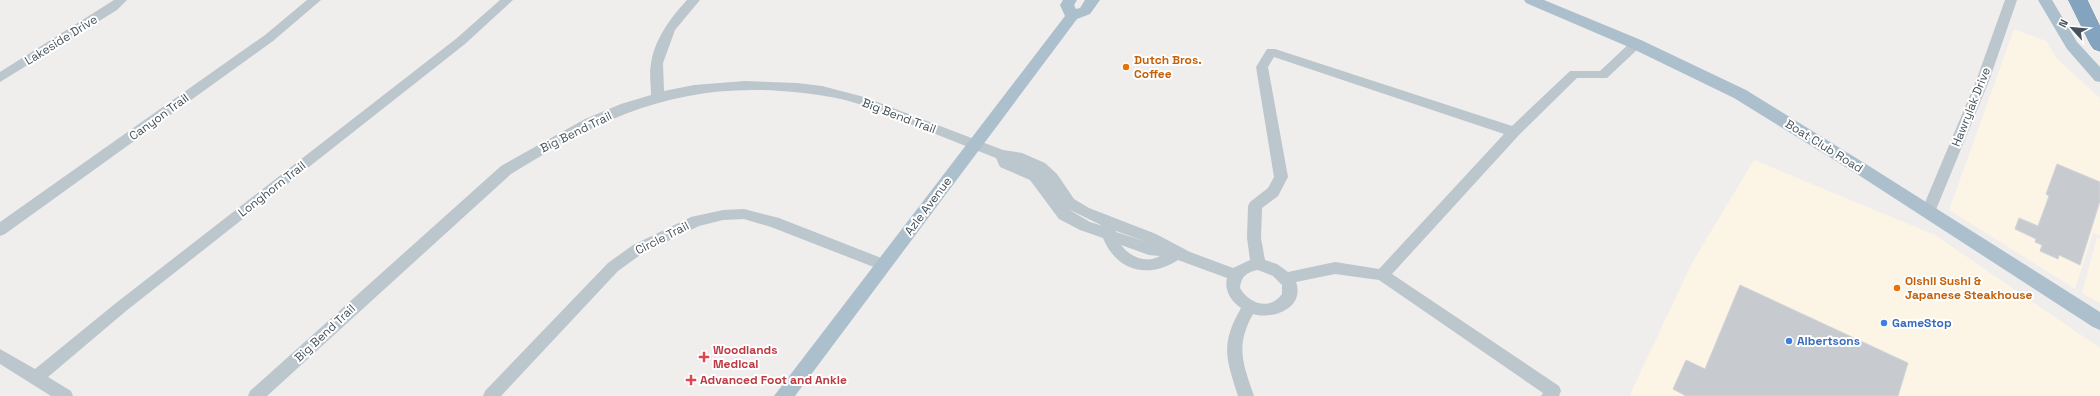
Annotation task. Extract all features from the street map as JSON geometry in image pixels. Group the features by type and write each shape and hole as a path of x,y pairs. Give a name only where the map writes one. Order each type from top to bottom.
{"highway":[{"path":"2078,0 2100,45"}],"main road":[{"name":"Azle Avenue","path":"784,396 975,144 1071,8 1085,11 1093,0"},
{"name":"Boat Club Road","path":"1532,0 1636,44 1740,94 2100,322"},
{"path":"2045,0 2068,40 2100,77"}],"street":[{"name":"Lakeside Drive","path":"0,78 113,7 121,0"},
{"name":"Canyon Trail","path":"0,230 269,38 315,0"},
{"name":"Longhorn Trail","path":"35,378 128,302 461,41 507,0"},
{"path":"658,99 657,63 669,30 678,17 694,0"},
{"name":"Hawrylak Drive","path":"1928,212 1990,63 2011,0"},
{"path":"1382,275 1514,132 1574,74 1603,75 1636,44"},
{"path":"1258,264 1254,238 1254,206 1273,192 1281,177 1262,67 1271,52 1514,132"},
{"name":"Big Bend Trail","path":"256,396 506,170 544,146 594,121 644,101 687,92 747,86 796,87 848,96 1002,155 1005,163 1044,178 1064,215 1085,226 1109,228"},
{"name":"Circle Trail","path":"491,396 613,267 638,249 696,221 723,215 744,214 774,222 884,265"},
{"path":"1109,228 1152,238 1177,253 1235,275"},
{"path":"1109,228 1117,252 1129,261 1144,266 1158,264 1177,253"},
{"path":"1258,264 1276,269 1286,278 1290,290 1284,303 1268,310 1249,307 1236,296 1233,288 1235,275 1241,268 1258,264"},
{"path":"1286,278 1335,268 1382,275 1553,391 1549,396"},
{"path":"1246,396 1232,352 1236,327 1249,307"},
{"path":"0,356 65,396"}],"shaded area":[{"path":"2014,29 2046,41 2057,59 2100,98 2100,236 2093,233 2075,289 1949,210"},
{"path":"1754,160 1935,235 2100,348 2100,396 1631,396 1631,392 1693,261"},
{"path":"2097,237 2100,239 2100,303 2082,293"}],"building":[{"path":"2057,164 2100,182 2100,201 2080,265 2059,255 2058,259 2040,251 2042,245 2035,242 2036,239 2015,229 2019,218 2038,226 2049,196 2046,194"},
{"name":"Albertsons","path":"1740,285 1908,363 1898,396 1686,396 1673,389 1686,360 1705,369"}],"place":[{"name":"Dutch Bros. Coffee","path":"1126,67"},
{"name":"Oishii Sushi & Japanese Steakhouse","path":"1897,288"},
{"name":"GameStop","path":"1884,323"},
{"name":"Albertsons","path":"1789,341"},
{"name":"Woodlands Medical","path":"704,357"},
{"name":"Advanced Foot and Ankle","path":"691,380"}]}
